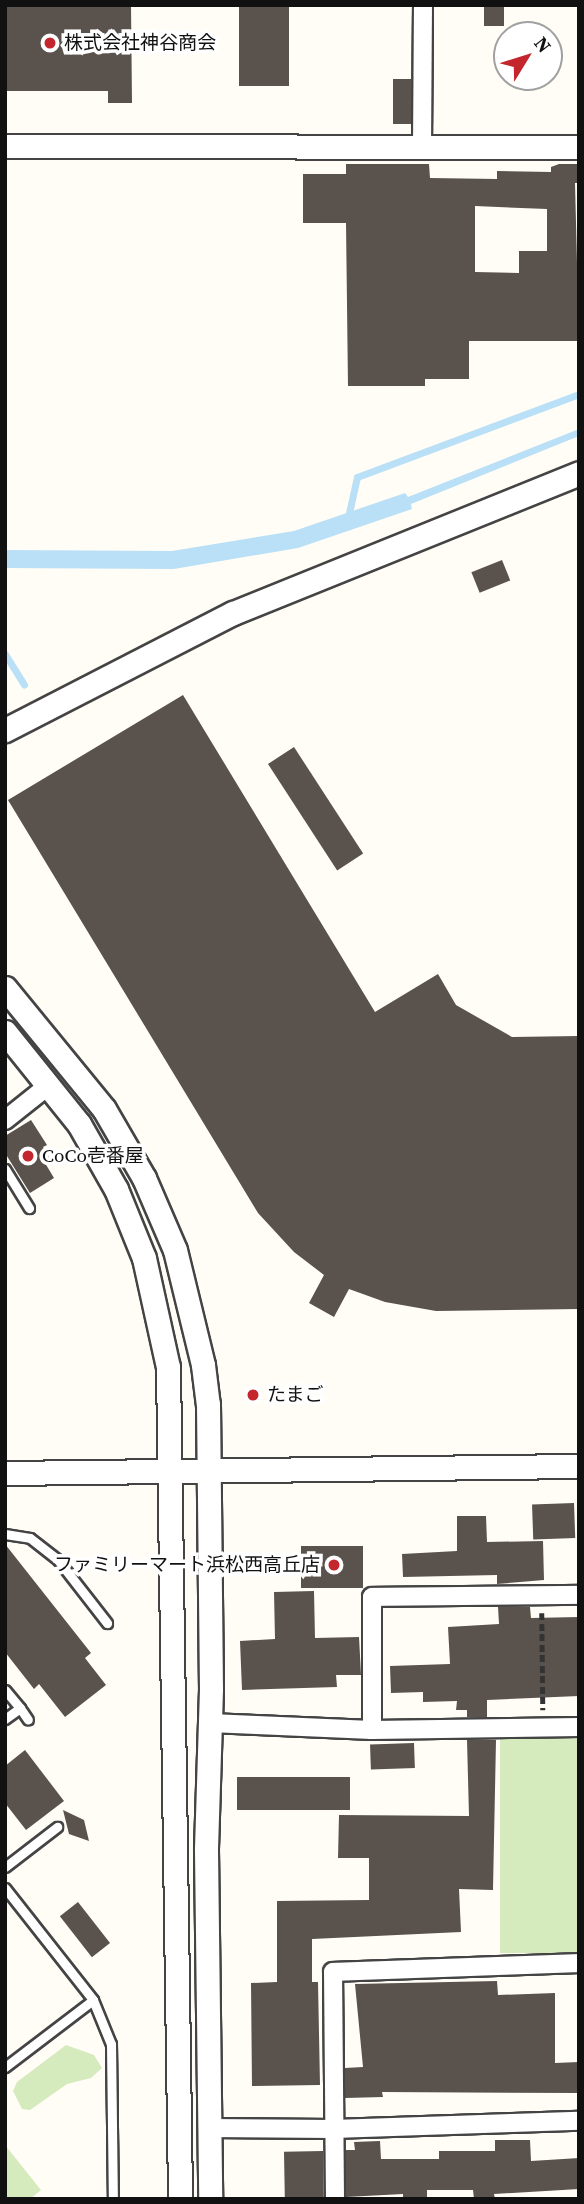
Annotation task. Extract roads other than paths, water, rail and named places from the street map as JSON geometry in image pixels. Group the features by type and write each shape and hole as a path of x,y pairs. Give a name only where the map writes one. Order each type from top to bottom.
{"street":[{"path":"422,147 423,5"},
{"path":"5,146 579,147"},
{"path":"5,730 233,613 579,473"},
{"path":"5,988 104,1109 160,1213 196,1326 208,1404 210,1723 206,1850 210,2199"},
{"path":"5,1032 49,1085 108,1173 144,1258 168,1367 180,2199"},
{"path":"5,1121 49,1085"},
{"path":"5,1473 579,1466"},
{"path":"372,1730 372,1597 579,1595"},
{"path":"210,1723 372,1730 579,1727"},
{"path":"335,2199 333,1972 579,1963"},
{"path":"209,2128 333,2129 579,2121"}],"lane":[{"path":"5,1169 29,1208"},
{"path":"5,1534 30,1538 58,1560 107,1623"},
{"path":"5,1690 28,1720"},
{"path":"5,1719 20,1708"},
{"path":"5,1867 57,1827"},
{"path":"5,1888 93,2000 111,2045 113,2199"},
{"path":"5,2067 93,2000"}],"water":[{"path":"579,429 579,436 411,504 412,509 298,548 174,569 5,568 5,550 172,551 294,531 405,493 408,497"}],"waterway":[{"path":"347,522 357,477 579,394"},
{"path":"5,654 24,685"}],"place":[{"name":"株式会社神谷商会","path":"50,43"},
{"name":"CoCo壱番屋","path":"28,1156"},
{"name":"たまご","path":"253,1395"},
{"name":"ファミリーマート浜松西高丘店","path":"334,1565"}]}
